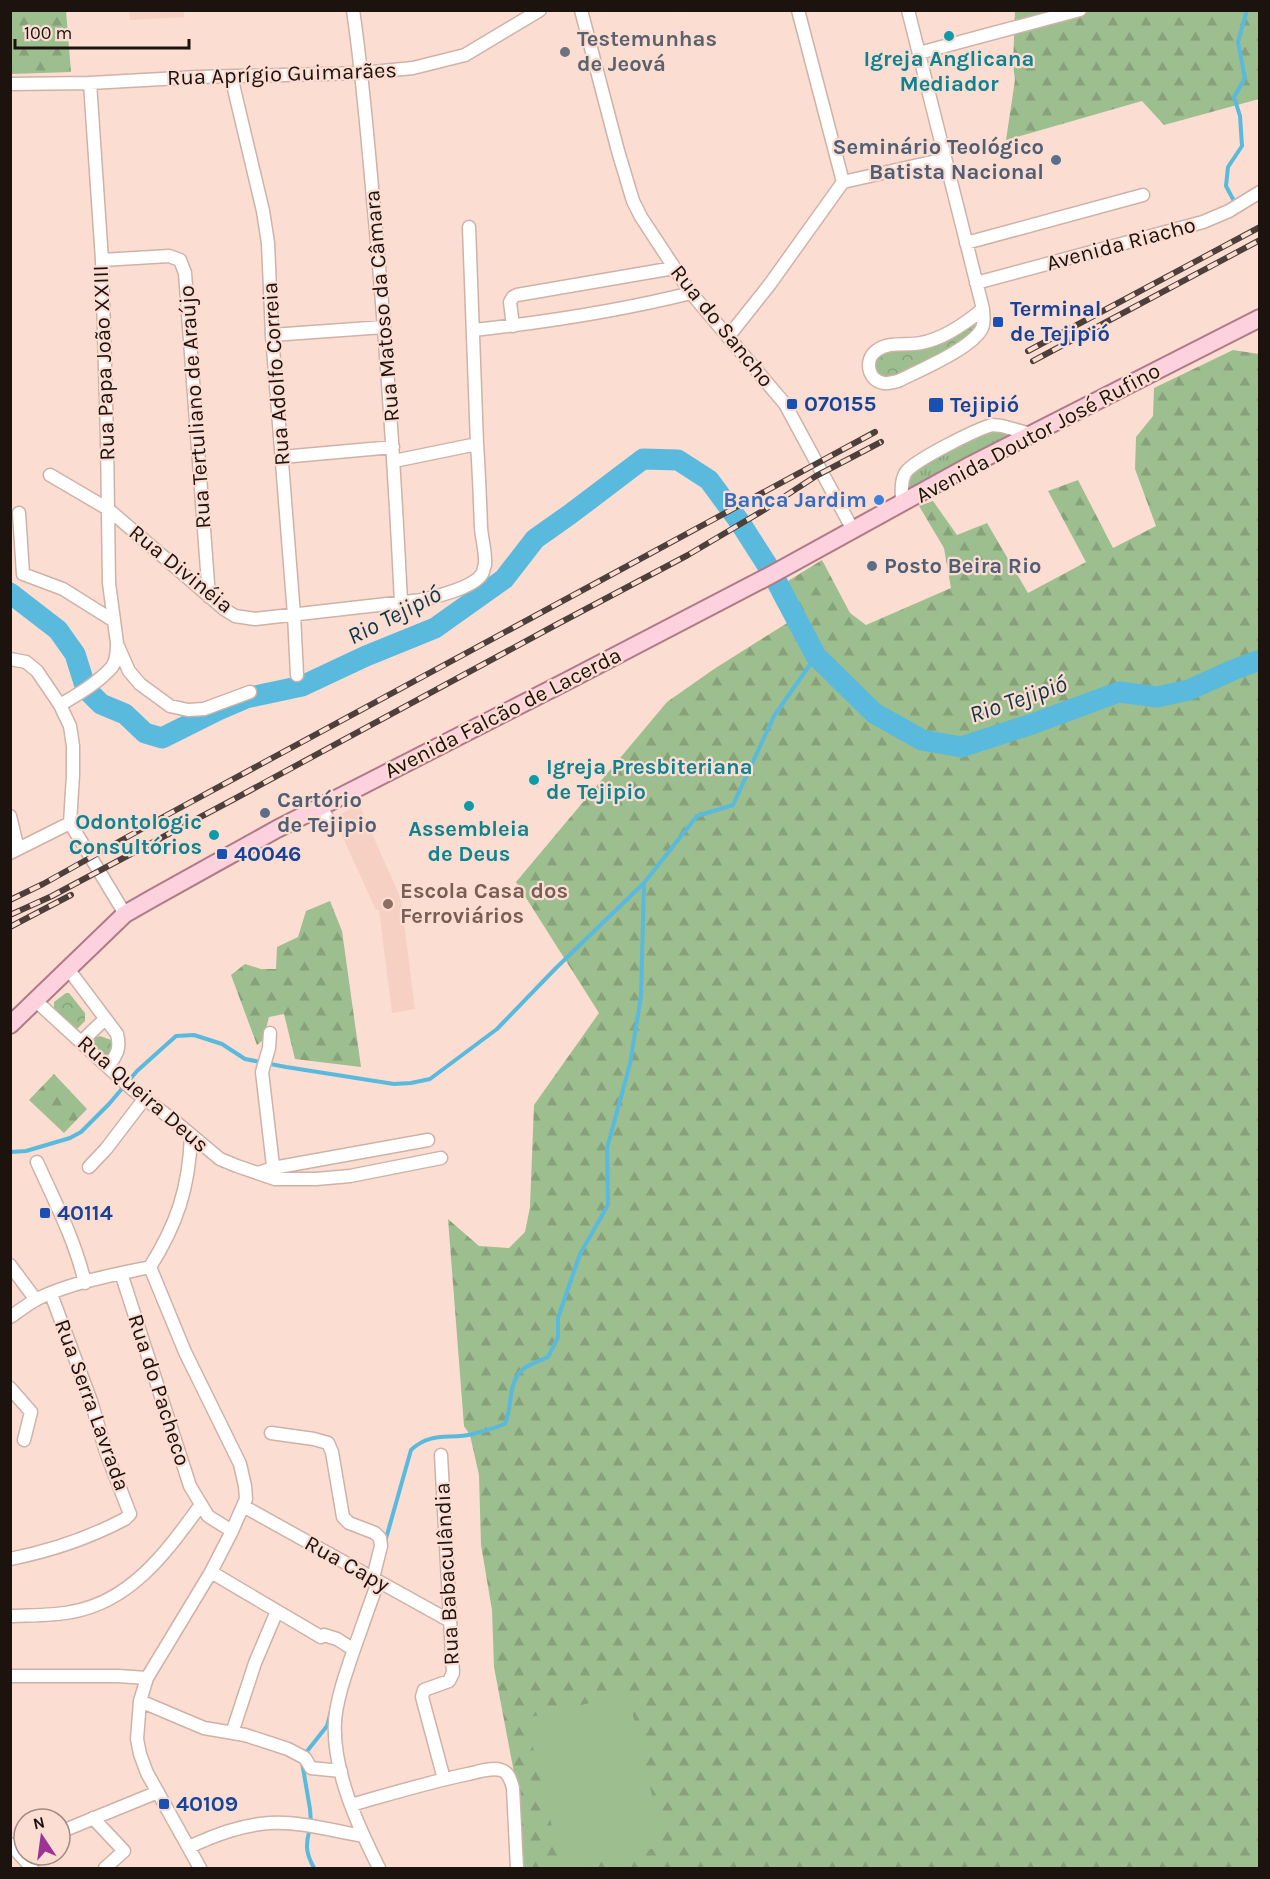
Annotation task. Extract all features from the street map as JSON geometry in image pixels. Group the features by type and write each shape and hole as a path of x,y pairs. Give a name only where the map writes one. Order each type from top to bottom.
{"main road":[{"name":"Avenida Doutor José Rufino","path":"817,550 967,468 1260,318"},
{"name":"Avenida Falcão de Lacerda","path":"10,1025 125,914 267,834 325,814 569,680 817,550"}],"street":[{"name":"Rua Matoso da Câmara","path":"353,10 362,74 384,327 401,602"},
{"name":"Rua Aprígio Guimarães","path":"10,84 362,74 413,68 465,55 540,10"},
{"name":"Rua do Sancho","path":"581,10 633,201 691,293 785,404 853,530"},
{"path":"798,10 843,182"},
{"path":"908,10 983,309 984,324 971,342 898,381 885,384 873,377 868,362 876,350 895,344 922,343 940,337 969,321 983,309"},
{"path":"918,53 1080,10"},
{"name":"Rua Adolfo Correia","path":"231,76 263,211 268,243 272,335 297,675"},
{"name":"Rua Papa João XXIII","path":"60,705 83,691 112,666 117,653 108,583 102,260 90,82"},
{"path":"728,337 770,284 843,182 945,159"},
{"name":"Avenida Riacho","path":"976,283 1203,222 1229,211 1260,192"},
{"path":"966,243 1143,195"},
{"path":"394,461 477,444 469,227"},
{"name":"Rua Tertuliano de Araújo","path":"102,260 169,256 180,260 186,273 209,597"},
{"path":"513,326 510,302 517,295 674,268"},
{"path":"474,330 584,316 641,306 691,293"},
{"path":"272,335 384,327"},
{"path":"902,504 902,482 907,470 937,452 992,425 1031,435"},
{"name":"Rua Divinéia","path":"50,475 108,509 224,609 243,618 255,619 439,596 476,580 482,574 485,558 477,444"},
{"path":"282,457 393,447"},
{"path":"19,513 22,574 63,589 114,621"},
{"name":"Rua Papa João XXIII","path":"117,643 129,671 140,684 170,706 188,710 204,710 250,692"},
{"path":"10,659 26,662 37,671 60,705 70,726 73,746 70,823 125,914"},
{"path":"10,816 14,851 70,823"},
{"path":"69,970 117,1034 120,1044 110,1070"},
{"name":"Rua Queira Deus","path":"36,1001 82,1041 110,1070 220,1160 258,1173 316,1179 350,1176 441,1158"},
{"path":"82,1041 105,1019"},
{"path":"270,1033 262,1079 274,1173"},
{"path":"89,1167 106,1149 145,1098"},
{"path":"10,1317 36,1300 51,1294 150,1267 165,1242 182,1200 190,1161 191,1136"},
{"name":"Rua Queira Deus","path":"274,1173 428,1140"},
{"path":"38,1162 69,1230 85,1283"},
{"path":"10,1265 36,1300"},
{"path":"150,1267 185,1352 240,1464 246,1498 211,1572 147,1678 140,1701 137,1739 140,1754 147,1773 200,1869"},
{"name":"Rua do Pacheco","path":"121,1274 190,1486 201,1506"},
{"name":"Rua Serra Lavrada","path":"10,1559 36,1554 79,1540 118,1523 128,1516 129,1509 106,1452 91,1401 51,1294"},
{"path":"10,1388 31,1412 24,1440"},
{"path":"271,1433 324,1441 330,1447 343,1517 349,1523 375,1533 380,1538 381,1546 375,1580 338,1700 335,1731 336,1749 351,1805 379,1869"},
{"name":"Rua Babaculândia","path":"441,1455 452,1677 448,1681 426,1688 423,1692 444,1779"},
{"path":"10,1616 71,1612 100,1603 116,1595 136,1582 151,1568 168,1550 201,1506 208,1516 232,1531"},
{"name":"Rua Capy","path":"243,1506 450,1621"},
{"path":"211,1572 321,1637 324,1635 337,1639 348,1646"},
{"path":"232,1732 255,1663 278,1611"},
{"path":"10,1676 147,1678"},
{"path":"140,1701 204,1728 245,1735 301,1755 311,1768 341,1771"},
{"path":"351,1805 444,1779 500,1769 506,1773 513,1788 517,1869"},
{"path":"72,1827 158,1792"},
{"path":"93,1818 124,1851 105,1869"},
{"path":"189,1846 241,1827 272,1823 363,1836"}],"shaded area":[{"path":"129,11 183,11 185,17 130,20"},
{"name":"Escola Casa dos Ferroviários","path":"359,804 401,899 415,1009 392,1013 379,910 376,910 334,818"}],"green space":[{"path":"10,11 66,11 71,72 11,74"},
{"path":"1015,11 1259,11 1259,99 1164,125 1142,101 1006,140 1015,80 1013,65"},
{"path":"984,311 982,331 898,383 876,379 871,355 924,342"},
{"path":"1233,350 1259,354 1259,1868 520,1868 515,1778 494,1667 492,1610 481,1545 479,1475 470,1435 464,1426 448,1219 479,1246 509,1248 525,1232 530,1207 534,1105 599,1013 516,882 667,702 714,669 792,620 788,581 822,560 850,613 866,625 951,588 944,548 919,506 933,501 957,535 987,523 1028,593 1086,562 1048,491 1078,480 1113,548 1156,526 1135,469 1136,437 1153,416 1154,388"},
{"path":"992,425 1021,434 903,492 917,463"},
{"path":"330,901 342,931 361,1067 295,1059 284,1014 269,1017 263,1040 257,1045 231,975 245,964 261,969 276,969 277,947 298,937 306,911"},
{"path":"69,993 85,1013 85,1021 77,1029 74,1029 54,1009 54,1002"},
{"path":"100,1036 111,1040 113,1048 112,1056 104,1060 88,1040"},
{"path":"54,1074 87,1109 64,1133 29,1100"},
{"path":"628,1694 664,1846 562,1868 526,1718"}],"waterway":[{"path":"1234,201 1226,186 1228,167 1242,146 1240,116 1234,97 1245,78 1238,42 1247,10"},
{"name":"Rio Tejipió","path":"10,593 58,630 75,654 86,689 101,704 125,714 145,733 162,738 246,698 302,686 366,656 435,628 504,579 535,539 643,459 678,460 709,480 739,521 771,571 816,656 874,713 922,740 961,747 1119,692 1157,697 1189,690 1260,660"},
{"path":"10,1152 26,1151 70,1138 81,1132 137,1071 176,1036 194,1035 222,1044 245,1059 286,1067 394,1084 430,1079 497,1029 644,883 697,816 733,805 774,716 816,656"},
{"path":"385,1542 411,1450 418,1444 433,1438 464,1436 505,1424 516,1378 526,1367 548,1357 558,1337 558,1318 580,1254 608,1205 607,1148 630,1064 641,996 644,883"},
{"path":"304,1755 327,1726 331,1711"},
{"path":"302,1762 311,1823"},
{"path":"309,1832 307,1851 314,1868"}],"railway":[{"path":"1028,351 1260,227"},
{"path":"1033,361 1260,240"},
{"path":"10,900 875,432"},
{"path":"10,915 52,896 688,555 816,476 881,442"},
{"path":"10,927 71,895"}],"place":[{"name":"Igreja Anglicana Mediador","path":"949,36"},
{"name":"Testemunhas de Jeová","path":"565,52"},
{"name":"Seminário Teológico Batista Nacional","path":"1056,160"},
{"name":"Terminal de Tejipió","path":"998,322"},
{"name":"070155","path":"792,404"},
{"name":"Tejipió","path":"936,405"},
{"name":"Banca Jardim","path":"879,500"},
{"name":"Posto Beira Rio","path":"872,566"},
{"name":"Igreja Presbiteriana de Tejipio","path":"534,780"},
{"name":"Assembleia de Deus","path":"469,806"},
{"name":"Cartório de Tejipio","path":"265,813"},
{"name":"Odontologic Consultórios","path":"214,835"},
{"name":"40046","path":"222,854"},
{"name":"Escola Casa dos Ferroviários","path":"388,904"},
{"name":"40114","path":"45,1213"},
{"name":"40109","path":"164,1804"}]}
